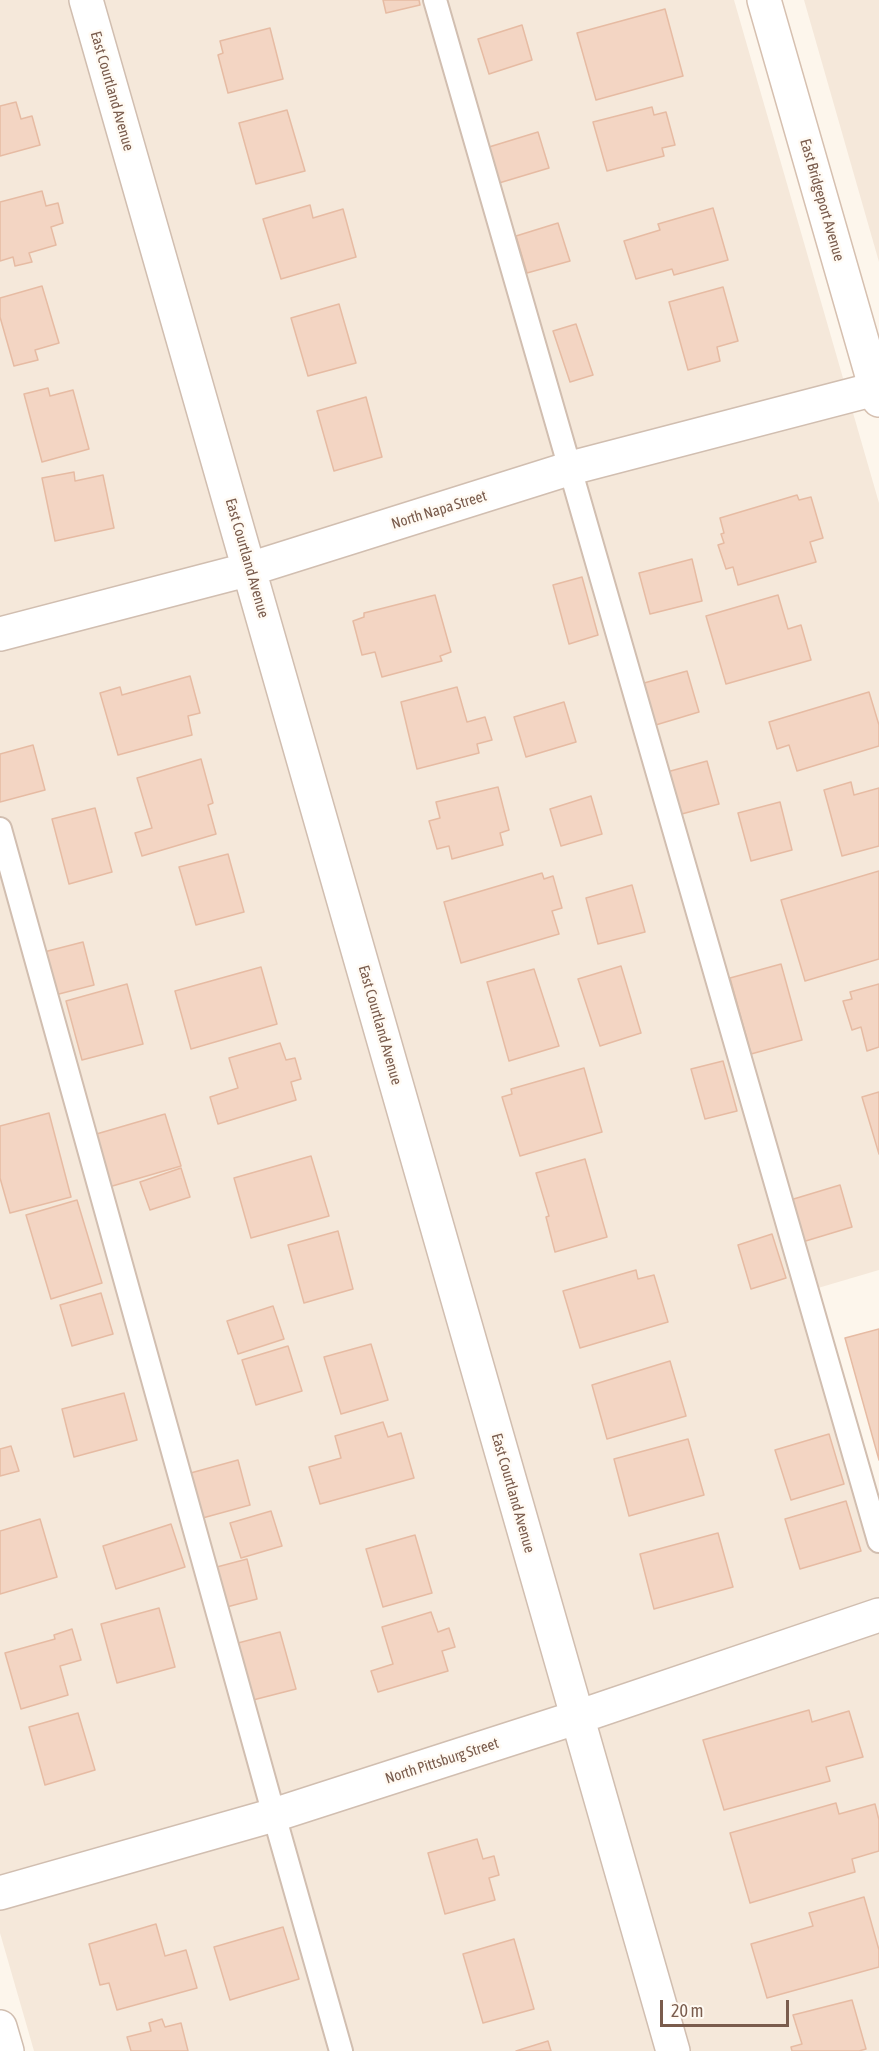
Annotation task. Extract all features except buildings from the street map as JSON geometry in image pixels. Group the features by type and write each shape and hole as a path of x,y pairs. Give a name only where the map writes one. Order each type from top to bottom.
{"street":[{"name":"East Courtland Avenue","path":"86,0 674,2051"},
{"name":"East Bridgeport Avenue","path":"764,0 878,392"},
{"name":"North Napa Street","path":"0,634 250,569 571,468 878,392"},
{"name":"North Pittsburg Street","path":"0,1893 274,1815 578,1718 879,1615"},
{"path":"0,2027 7,2051"}],"lane":[{"path":"435,0 879,1542"},
{"path":"0,829 341,2051"}],"shaded area":[{"path":"0,0 734,0 879,503 879,1270 818,1288 879,1504 879,2051 34,2051 0,1933"},
{"path":"804,0 879,0 879,262"}]}
